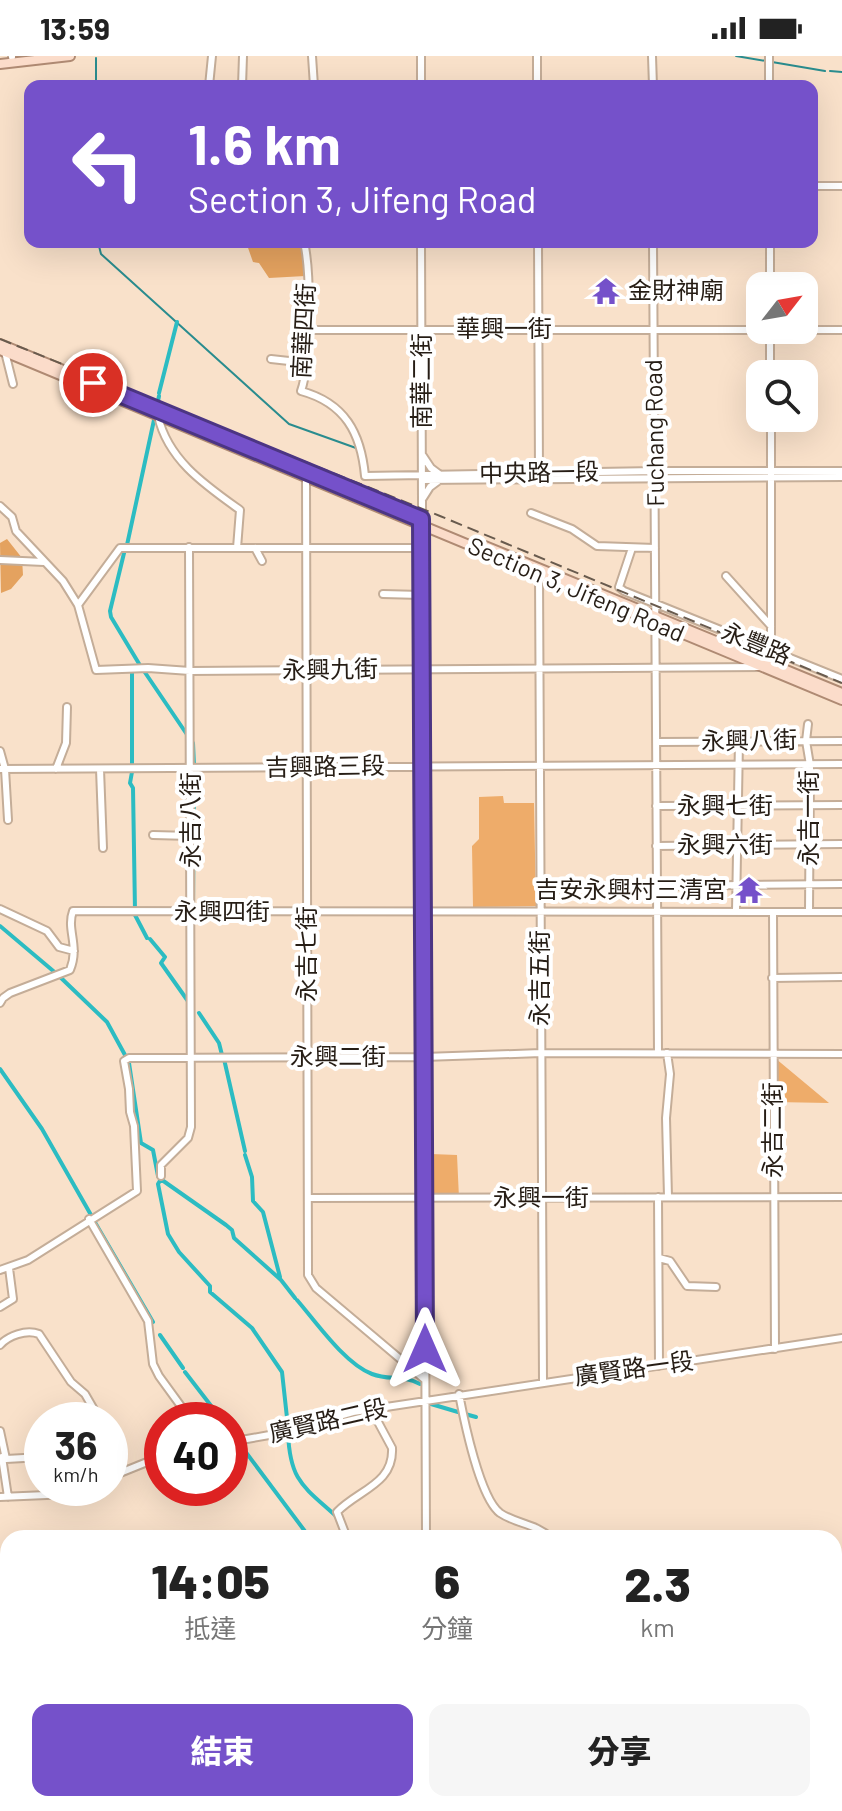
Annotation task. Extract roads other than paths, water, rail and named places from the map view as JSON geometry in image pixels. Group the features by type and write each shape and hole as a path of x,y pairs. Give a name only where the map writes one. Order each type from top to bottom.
{"main road":[{"path":"0,62 13,56"},
{"path":"0,62 70,56"},
{"name":"Section 3, Jifeng Road","path":"2,349 421,522 539,575 842,693"},
{"name":"Section 3, Jifeng Road","path":"2,349 842,700"}],"street":[{"path":"210,80 212,56"},
{"path":"242,80 243,56"},
{"path":"312,56 314,80"},
{"path":"421,56 421,80"},
{"path":"537,56 537,80"},
{"path":"652,56 653,80"},
{"path":"769,56 769,80"},
{"path":"818,186 842,186"},
{"name":"南華四街","path":"305,248 307,363 301,391 322,397 339,409 362,447 365,476 422,477"},
{"name":"南華二街","path":"421,248 426,1530"},
{"path":"538,248 539,477"},
{"name":"Fuchang Road","path":"653,248 658,1053"},
{"path":"770,248 770,272"},
{"name":"華興一街","path":"307,330 746,330"},
{"path":"818,330 842,330"},
{"path":"2,349 13,384"},
{"path":"271,359 307,363"},
{"path":"158,416 162,436 183,465 203,484 240,510 237,548"},
{"path":"771,432 771,650"},
{"path":"423,455 439,478 423,498"},
{"name":"中央路一段","path":"422,477 842,474"},
{"name":"永吉七街","path":"306,476 310,1281 424,1379"},
{"name":"永興九街","path":"0,506 12,517 16,531 63,581 78,605 96,670 761,667"},
{"path":"531,513 572,529 597,546 655,548"},
{"name":"永吉八街","path":"161,1176 161,1165 190,1134 189,547"},
{"path":"78,605 120,548 422,548"},
{"path":"255,548 262,561"},
{"name":"永豐路","path":"632,548 619,587 624,591 842,679"},
{"path":"0,560 46,562"},
{"name":"永吉五街","path":"539,575 543,1381"},
{"path":"726,576 771,626"},
{"path":"383,594 421,595"},
{"path":"56,769 66,743 67,707"},
{"name":"永吉一街","path":"808,724 809,911"},
{"path":"736,911 736,765 739,741"},
{"name":"永興八街","path":"656,742 842,741"},
{"path":"0,751 8,820"},
{"name":"吉興路三段","path":"2,769 842,764"},
{"path":"100,769 103,848"},
{"name":"永興七街","path":"656,806 842,805"},
{"path":"153,835 191,836"},
{"name":"永興六街","path":"656,846 842,844"},
{"path":"657,886 842,884"},
{"path":"0,909 47,931 59,947 74,951 70,970 10,993 0,1003"},
{"name":"永興四街","path":"74,951 75,939 70,922 72,912 842,912"},
{"name":"永吉二街","path":"773,912 775,1349"},
{"path":"772,978 842,977"},
{"name":"永興二街","path":"0,1270 28,1260 137,1191 134,1126 124,1061 136,1058 424,1057 541,1053 842,1054"},
{"path":"667,1053 670,1074 666,1118 668,1197"},
{"path":"658,1197 659,1366"},
{"name":"永興一街","path":"309,1198 842,1197"},
{"path":"89,1219 148,1321 153,1364 177,1402"},
{"path":"659,1258 670,1261 687,1286 716,1287"},
{"path":"0,1307 13,1299 9,1268"},
{"path":"0,1345 25,1332 39,1334 71,1382 90,1402"},
{"name":"廣賢路一段","path":"426,1401 842,1338"},
{"path":"459,1394 480,1480 497,1509 543,1530"},
{"name":"廣賢路二段","path":"248,1439 340,1415 426,1401"},
{"path":"344,1530 337,1512 380,1482 392,1454 392,1448 371,1409"},
{"path":"0,1431 6,1459 24,1458"},
{"path":"0,1447 4,1497 24,1494"}],"waterway":[{"path":"736,56 766,61"},
{"path":"96,58 96,80"},
{"path":"772,62 825,71"},
{"path":"830,71 842,72"},
{"path":"100,248 101,254 289,424 356,448"},
{"path":"159,393 177,322"},
{"path":"158,401 159,396"},
{"path":"127,545 154,420"},
{"path":"125,549 110,611 141,667"},
{"path":"144,671 188,736"},
{"path":"132,672 132,766"},
{"path":"193,743 194,765"},
{"path":"132,772 135,911"},
{"path":"194,772 193,907 207,908"},
{"path":"135,915 147,938"},
{"path":"0,926 58,975"},
{"path":"150,939 165,957 161,963 190,1004"},
{"path":"59,976 107,1022 125,1055"},
{"path":"199,1013 219,1043 222,1055"},
{"path":"224,1059 245,1151"},
{"path":"129,1063 141,1143 153,1150 158,1176"},
{"path":"0,1069 42,1129 91,1215"},
{"path":"245,1155 252,1177 253,1201 263,1212 280,1277"},
{"path":"161,1179 158,1184 168,1234 179,1252 210,1286 210,1292 252,1328 282,1372 288,1427"},
{"path":"162,1180 232,1230 234,1238 281,1280 295,1298"},
{"path":"93,1219 153,1322"},
{"path":"297,1300 332,1342 362,1369 378,1376 407,1379 420,1384"},
{"path":"160,1335 183,1368"},
{"path":"185,1372 208,1402"},
{"path":"431,1404 458,1412"},
{"path":"465,1414 476,1417"},
{"path":"288,1433 292,1462 300,1481 336,1516"},
{"path":"248,1455 304,1530"}],"railway":[{"path":"0,339 440,516 842,683"}],"place":[{"name":"金財神廟","path":"606,291"},
{"name":"吉安永興村三清宮","path":"749,890"}]}
